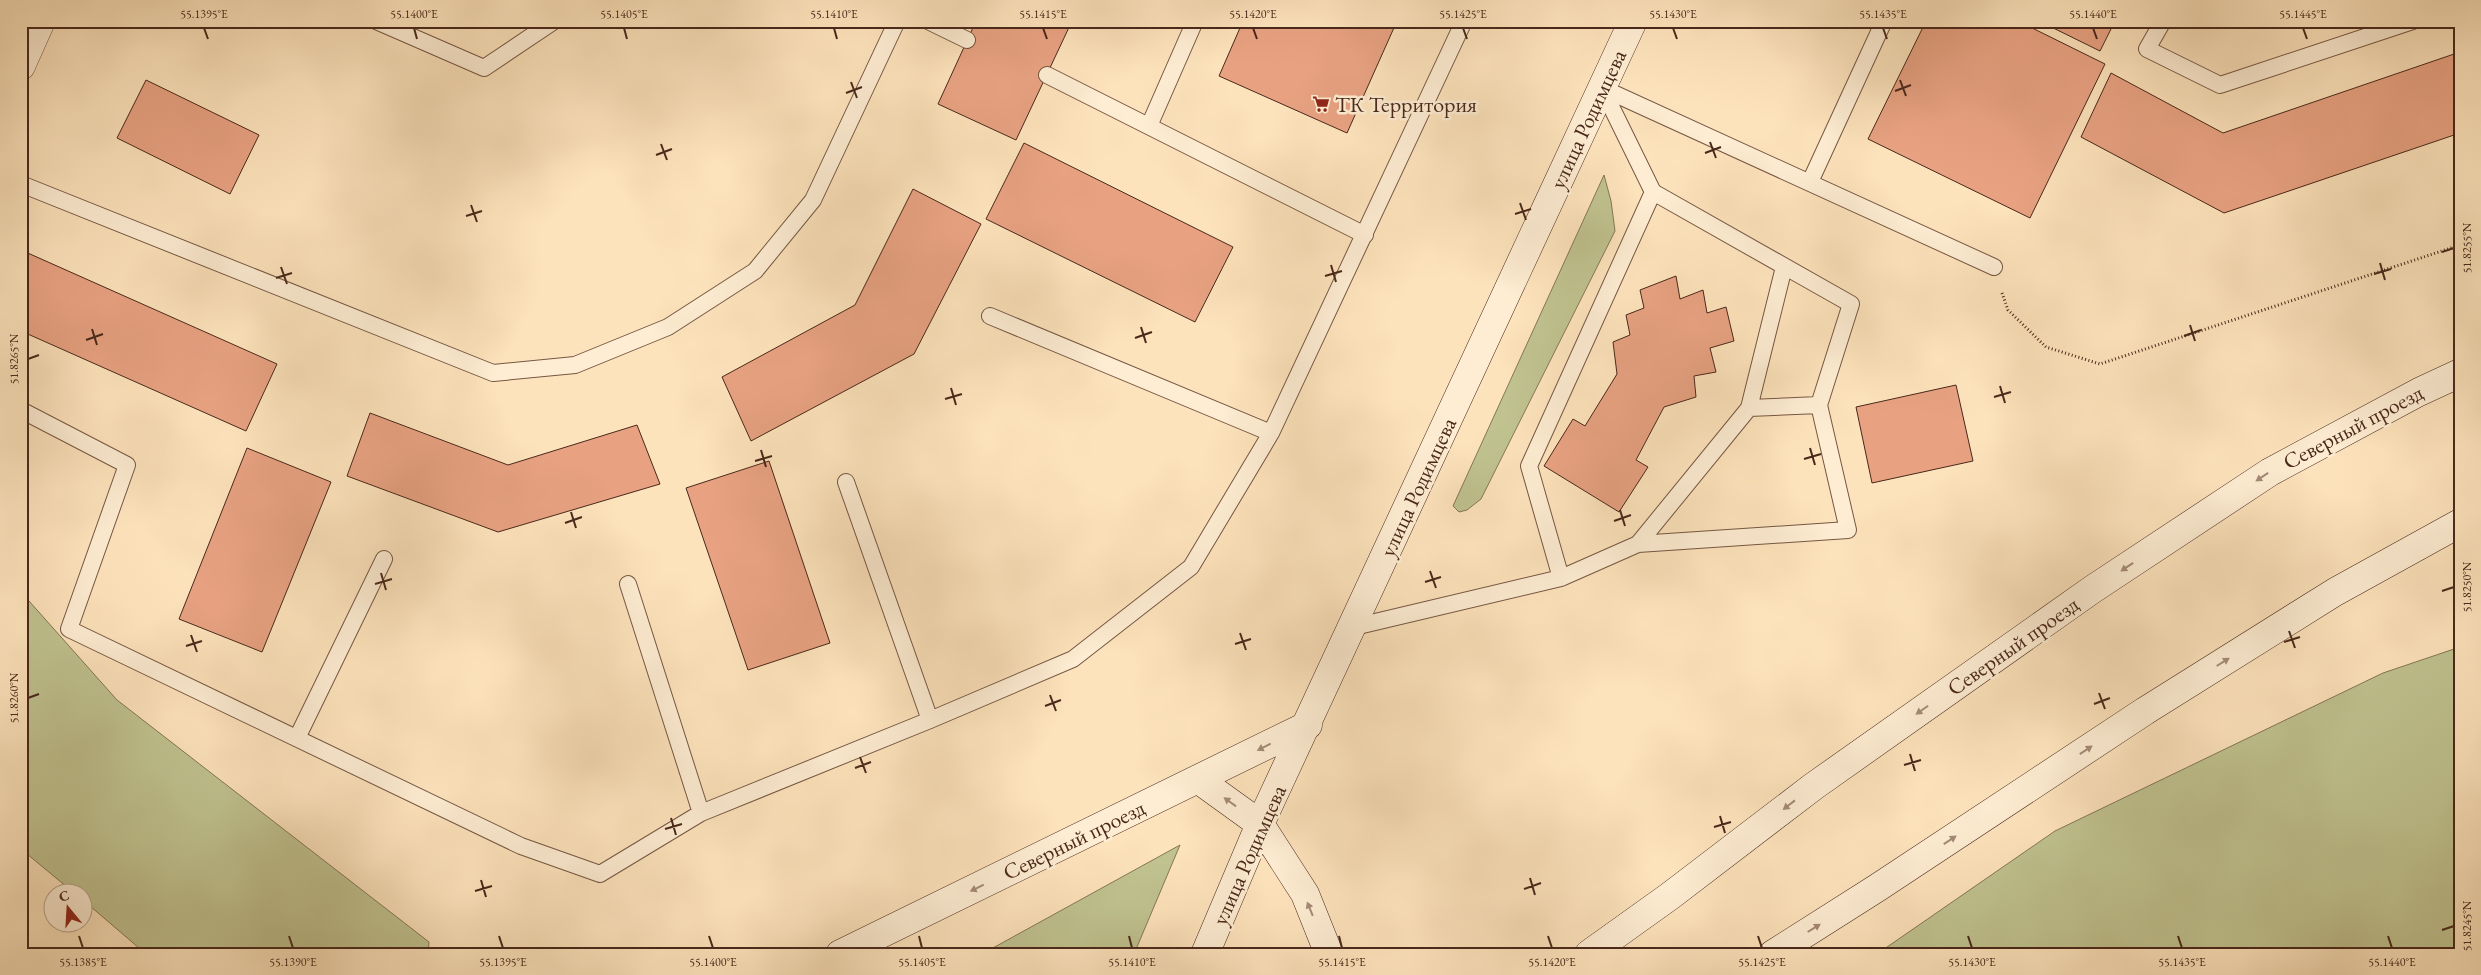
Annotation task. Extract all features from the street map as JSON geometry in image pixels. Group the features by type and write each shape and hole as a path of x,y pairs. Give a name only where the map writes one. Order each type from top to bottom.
{"main road":[{"path":"21,66 41,21"},
{"name":"улица Родимцева","path":"1205,954 1260,824 1354,627 1633,21"},
{"name":"Северный проезд","path":"1589,954 1670,896 1814,786 2117,573 2270,472 2419,392 2460,373"},
{"path":"1773,954 1877,888 2145,711 2326,597 2460,523"},
{"name":"Северный проезд","path":"840,954 1308,725"},
{"path":"1199,780 1260,824 1305,894 1329,954"}],"lane":[{"path":"376,21 484,68 554,21"},
{"path":"21,184 493,373 575,365 668,327 756,271 813,200 897,21"},
{"path":"928,21 967,40"},
{"path":"1150,126 1195,21"},
{"path":"21,410 127,464 69,629 521,846 600,874 702,813 930,720 1073,659 1191,568 1271,433 1464,21"},
{"path":"1810,182 1884,21"},
{"path":"2163,21 2147,49 2220,85 2414,21"},
{"path":"1047,75 1365,235"},
{"path":"1602,88 1994,267"},
{"path":"1354,627 1561,578 1638,544 1848,530 1819,405 1851,304 1653,192 1602,88"},
{"path":"1561,578 1529,466 1653,192"},
{"path":"1638,544 1749,408 1784,267"},
{"path":"990,316 1271,433"},
{"path":"1749,408 1819,405"},
{"path":"846,482 930,720"},
{"path":"297,738 384,559"},
{"path":"628,584 702,813"}],"path":[{"path":"1994,267 2008,310 2046,347 2100,364 2460,246"}],"green space":[{"path":"1604,175 1611,201 1615,231 1481,499 1467,510 1459,512 1453,506"},
{"path":"21,592 117,700 429,942 428,954 146,954 92,908 92,882 61,882 21,849"},
{"path":"2460,647 2460,954 1877,954 2055,831 2383,673"},
{"path":"1180,845 1134,954 982,954"}],"building":[{"path":"976,21 1072,21 1016,140 938,104"},
{"name":"ТК Территория","path":"1243,21 1397,21 1347,133 1219,76"},
{"path":"1926,21 2018,21 2105,64 2030,218 1868,139"},
{"path":"2039,21 2115,21 2100,51"},
{"path":"2460,52 2460,133 2224,213 2081,137 2111,73 2223,133"},
{"path":"146,80 259,135 230,194 117,138"},
{"path":"1024,143 1233,247 1195,322 986,219"},
{"path":"913,189 981,224 914,354 751,441 722,377 855,305"},
{"path":"21,250 277,364 246,431 21,331"},
{"path":"1676,276 1680,299 1703,290 1707,313 1726,307 1734,341 1710,348 1716,372 1694,376 1696,397 1664,407 1636,460 1648,467 1619,512 1544,466 1573,419 1585,426 1617,374 1613,342 1630,335 1626,315 1644,308 1640,290"},
{"path":"1956,385 1973,461 1872,483 1856,407"},
{"path":"370,413 508,465 637,425 660,484 498,532 347,476"},
{"path":"247,448 331,482 262,652 179,619"},
{"path":"769,461 830,643 748,670 686,488"}],"place":[{"name":"ТК Территория","path":"1321,104"}]}
